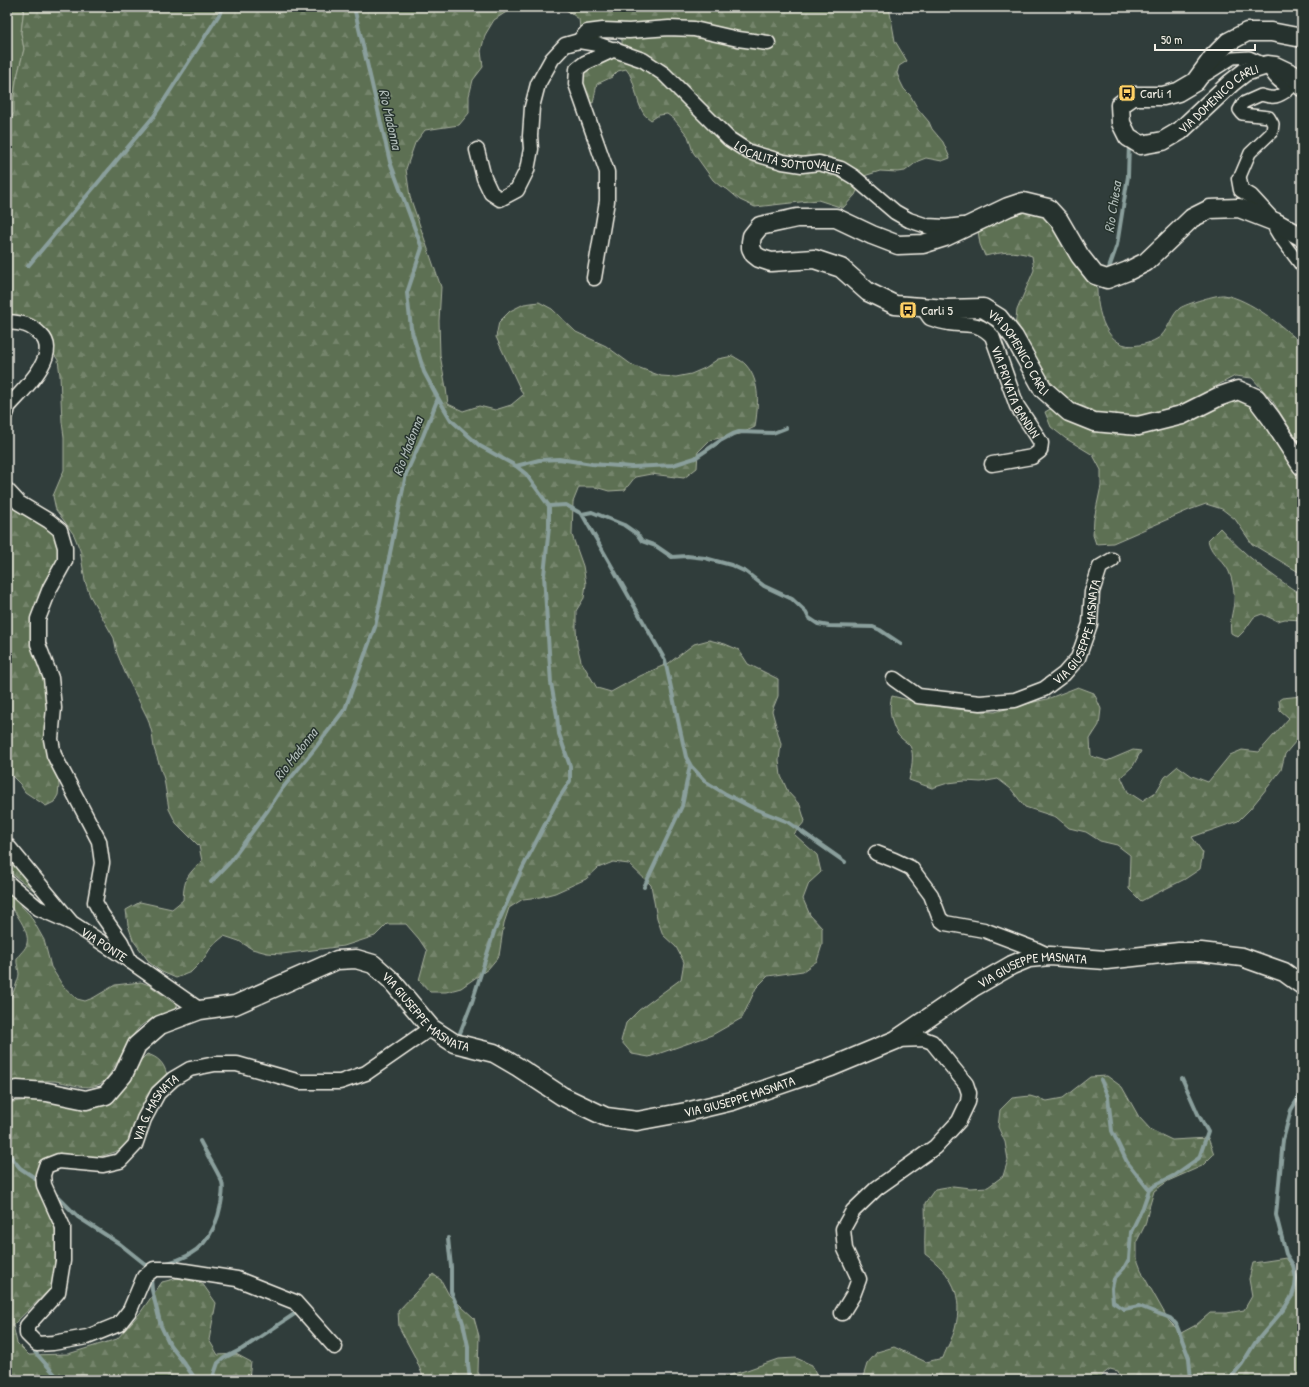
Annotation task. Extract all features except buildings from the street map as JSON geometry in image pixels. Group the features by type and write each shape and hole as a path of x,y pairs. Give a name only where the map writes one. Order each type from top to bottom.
{"street":[{"path":"477,150 484,178 491,193 500,199 517,190 527,170 531,149 530,136 532,107 538,84 552,59 565,45 579,41 587,32 603,30 629,31 669,28 694,29 738,40 768,43"},
{"path":"1195,82 1214,56 1228,42 1247,32 1271,32 1302,38"},
{"name":"LOCALITÀ SOTTOVALLE","path":"579,41 597,44 643,60 664,74 729,139 749,152 783,162 802,165 819,163 841,169 854,177 895,212 909,220 927,226 946,227 977,222"},
{"path":"594,278 607,201 607,172 576,84 577,69 585,63 615,50"},
{"path":"1195,82 1233,58 1249,57 1267,65 1272,75 1278,82 1290,89 1271,98 1261,95 1243,103 1239,110 1242,114 1269,117 1273,124 1272,132 1250,153 1239,179 1241,190 1251,196 1275,222 1275,230 1302,267"},
{"name":"VIA DOMENICO CARLI","path":"1195,82 1178,92 1163,96 1133,96 1120,105 1120,123 1128,138 1141,145 1163,141 1180,131 1231,83 1245,72 1267,65 1275,66 1294,75 1302,87"},
{"name":"VIA DOMENICO CARLI","path":"1302,237 1275,222 1239,208 1210,209 1192,218 1146,262 1107,279 1094,274 1080,256 1059,220 1048,208 1023,202 1008,207 945,238 923,244 898,245 872,235 836,218 797,218 760,226 752,236 751,242 751,248 754,254 764,261 771,262 814,259 841,268 868,292 895,305 946,309 983,308 999,318 1014,337 1043,389 1069,412 1094,422 1138,426 1182,415 1218,397 1238,390 1256,398 1271,418 1302,466"},
{"name":"VIA PRIVATA BANDIN","path":"923,308 930,318 948,323 976,325 985,329 992,336 1017,406 1040,443 1040,451 1032,457 992,464"},
{"path":"7,322 22,323 34,328 44,337 47,353 32,382 8,407 7,412"},
{"path":"7,490 19,503 50,521 60,530 65,547 65,561 50,588 38,619 38,644 51,678 54,708 50,739 54,755 99,841 102,863 95,902 102,915 121,942 130,961"},
{"name":"VIA GIUSEPPE MASNATA","path":"894,679 918,696 980,703 1015,700 1044,689 1064,674 1078,658 1090,624 1092,592 1100,567 1112,560"},
{"path":"7,845 72,923"},
{"path":"876,853 911,868 931,895 940,919 945,923 984,930 1050,956"},
{"name":"VIA PONTE","path":"7,882 38,908 72,923 200,1010"},
{"name":"VIA GIUSEPPE MASNATA","path":"7,1092 17,1090 47,1092 86,1100 98,1099 106,1095 123,1075 137,1045 160,1025 200,1010 235,1005 337,960 356,958 373,964 391,980 431,1028 454,1043 494,1053 562,1096 606,1117 637,1121 686,1112 732,1101 831,1067 896,1040 972,988 1012,965 1029,958 1050,956 1106,960 1179,952 1201,952 1242,957 1284,972 1302,985"},
{"name":"VIA G. MASNATA","path":"336,1347 295,1302 237,1279 172,1269 154,1269 144,1277 130,1310 119,1324 87,1337 53,1343 37,1344 27,1334 26,1326 58,1292 63,1261 63,1227 44,1185 43,1175 46,1166 59,1161 103,1165 120,1161 135,1145 144,1119 158,1093 173,1079 190,1069 215,1064 238,1064 300,1082 340,1082 366,1073 431,1028"},
{"path":"842,1313 853,1295 859,1279 845,1249 843,1229 853,1211 877,1188 936,1146 959,1121 968,1102 969,1093 966,1084 932,1042 924,1039 896,1040"}],"green space":[{"path":"7,7 24,7 21,33 24,49 16,81 14,97 15,113 7,125"},
{"path":"24,7 514,7 494,20 485,35 481,51 483,67 473,80 469,96 469,113 459,125 425,130 415,143 406,169 410,197 441,287 439,321 440,355 448,404 463,411 479,406 495,410 511,405 523,395 496,337 499,322 510,311 524,304 539,302 552,309 576,332 606,346 632,365 661,376 676,377 691,374 705,368 718,359 733,356 742,361 751,372 757,394 755,427 740,434 710,440 698,452 697,468 684,478 651,474 635,477 625,490 609,491 595,487 579,487 573,502 572,535 583,566 586,584 584,598 576,611 577,645 581,661 597,688 611,692 640,676 669,663 694,644 709,640 725,644 739,650 748,664 778,679 778,696 772,711 781,744 779,760 781,776 788,792 800,805 805,821 794,834 817,855 821,872 809,883 803,899 810,915 822,928 822,945 817,961 803,971 768,976 756,988 742,1018 712,1035 649,1057 632,1054 621,1041 626,1023 639,1010 681,979 684,962 676,947 663,935 657,918 651,885 629,864 613,862 598,868 586,879 555,893 523,899 509,908 504,923 499,956 488,969 461,988 446,992 430,992 419,980 427,951 406,924 387,924 375,936 344,946 282,954 267,953 252,949 239,941 224,936 212,946 203,960 191,972 176,978 162,972 150,963 133,940 128,925 126,910 140,902 172,909 183,900 185,882 193,870 202,861 199,846 176,823 169,809 164,779 154,748 148,719 126,675 117,653 114,638 90,596 85,581 80,550 74,535 56,510 53,496 64,470 64,437 58,360 49,347 24,329 7,331 7,125 14,113 16,81 24,49 21,33"},
{"path":"562,7 889,7 895,41 907,61 899,66 897,73 900,81 918,109 929,122 932,129 943,142 950,158 942,161 926,158 918,161 905,171 880,171 864,176 855,195 843,208 818,200 755,207 740,200 713,180 693,152 688,136 674,119 667,114 659,115 651,120 645,115 641,109 632,79 626,69 618,71 612,77 597,84 593,103 585,100 581,75 586,69 622,49 622,40 615,36 580,28 579,19"},
{"path":"1034,210 1049,218 1097,285 1098,306 1101,317 1111,336 1118,342 1128,345 1142,345 1153,341 1164,333 1180,308 1215,296 1224,295 1255,307 1275,321 1301,343 1302,447 1272,400 1252,378 1235,376 1198,399 1179,408 1151,417 1125,418 1088,412 1071,403 1056,389 1039,367 1015,327 1017,310 1034,270 1032,256 1008,252 985,256 980,244 978,231 1018,212"},
{"path":"1241,400 1252,405 1302,481 1302,574 1252,544 1235,519 1222,509 1206,504 1113,543 1096,544 1093,535 1094,519 1101,486 1101,470 1093,455 1065,438 1051,427 1045,412 1052,408 1084,427 1105,433 1125,434 1144,431 1221,404"},
{"path":"7,500 55,532 60,554 39,601 47,707 44,740 58,777 59,786 58,795 54,802 46,806 25,792 20,784 7,771"},
{"path":"1220,528 1229,538 1259,564 1302,595 1302,620 1285,619 1277,621 1262,614 1254,617 1238,637 1231,633 1234,599 1232,580 1226,566 1212,550 1208,540"},
{"path":"1078,687 1094,693 1101,709 1099,725 1090,739 1091,756 1107,761 1133,750 1141,751 1133,766 1121,777 1128,792 1142,801 1156,792 1165,777 1178,766 1192,776 1208,782 1230,755 1242,750 1259,752 1289,718 1280,710 1279,700 1282,698 1302,696 1302,741 1296,741 1285,754 1281,770 1250,809 1238,821 1192,837 1203,853 1200,869 1185,879 1141,901 1129,889 1130,855 1117,845 1100,841 1086,832 1069,828 1056,817 1025,807 1011,789 998,779 981,782 965,781 948,783 932,788 909,780 912,763 911,749 910,746 898,735 891,716 890,706 892,696 953,709 995,712 1047,699"},
{"path":"7,857 41,896 7,870"},
{"path":"7,891 30,915 44,940 51,967 63,986 77,999 85,1001 115,985 141,982 149,985 178,1006 175,1009 142,1025 137,1030 110,1074 100,1084 83,1087 49,1081 7,1086 7,1006 19,977 17,959 25,948 27,938 21,922 7,903"},
{"path":"147,1054 160,1061 167,1075 129,1144 115,1152 99,1157 56,1156 39,1185 57,1235 53,1286 13,1325 17,1343 29,1355 68,1354 117,1339 140,1313 162,1282 178,1278 202,1283 216,1303 209,1340 218,1355 236,1354 251,1362 249,1380 7,1380 7,1105 13,1102 34,1099 102,1105 118,1095 136,1065"},
{"path":"1107,1076 1122,1087 1139,1117 1151,1130 1172,1140 1208,1138 1214,1154 1202,1166 1168,1181 1154,1191 1145,1225 1137,1241 1137,1259 1143,1275 1169,1321 1181,1333 1196,1325 1210,1313 1227,1313 1244,1310 1252,1296 1249,1279 1253,1263 1286,1258 1296,1272 1302,1288 1302,1380 1121,1380 1118,1371 1110,1369 1102,1375 1100,1380 862,1380 867,1364 877,1352 894,1347 926,1362 943,1358 954,1332 958,1306 954,1286 942,1269 925,1254 925,1203 935,1189 953,1186 970,1188 988,1187 1003,1176 1008,1160 1005,1142 998,1127 1000,1110 1012,1098 1030,1096 1047,1101 1063,1098 1090,1077"},
{"path":"433,1274 441,1280 449,1295 474,1318 479,1336 478,1372 482,1380 422,1380 422,1374 415,1357 399,1327 398,1311"},
{"path":"796,1358 812,1365 818,1380 714,1380 778,1359"}],"waterway":[{"path":"28,266 154,116 224,7"},
{"name":"Rio Madonna","path":"211,882 230,862 281,790 345,709 375,627 406,474 438,398 424,372 411,328 407,293 422,248 390,162 354,7"},
{"name":"Rio Chiesa","path":"1108,271 1117,245 1128,176 1129,144"},
{"path":"438,398 451,420 480,446 516,466 526,474 549,506 549,527 544,575 551,683 559,734 570,766 570,781 556,803 522,869 494,932 472,1002 460,1033"},
{"path":"516,466 539,460 559,459 592,464 632,467 673,465 695,458 720,441 739,432 773,433 786,428"},
{"path":"549,506 566,505 582,514 665,660 686,757 691,766 706,782 753,808 788,822 845,862"},
{"path":"582,514 592,512 624,525 637,534 642,541 656,546 672,557 687,556 705,558 731,565 746,572 764,586 792,599 806,612 809,618 818,624 829,626 873,627 901,644"},
{"path":"644,887 682,806 690,765"},
{"path":"1182,1078 1198,1114 1208,1132 1199,1158 1175,1175 1149,1190 1131,1232 1129,1259 1124,1268 1114,1279 1112,1288 1113,1302 1124,1309 1139,1306 1170,1318 1176,1324 1189,1358 1191,1380"},
{"path":"1101,1080 1108,1097 1112,1131 1127,1162 1149,1190"},
{"path":"1229,1380 1242,1364 1255,1343 1284,1309 1292,1296 1295,1287 1296,1278 1293,1265 1286,1254 1276,1215 1283,1140 1291,1110 1302,1092"},
{"path":"167,1263 188,1255 197,1250 204,1243 215,1226 221,1204 223,1193 222,1182 200,1141"},
{"path":"7,1152 20,1168 41,1182"},
{"path":"52,1191 78,1217 120,1244 150,1268 152,1290 161,1326 170,1345 196,1380"},
{"path":"448,1238 451,1267 451,1292 463,1323 468,1346 470,1380"},
{"path":"212,1380 218,1363 296,1313 296,1308"},
{"path":"35,1352 60,1380"}],"place":[{"name":"Carli 1","path":"1127,93"},
{"name":"Carli 5","path":"908,310"}]}
